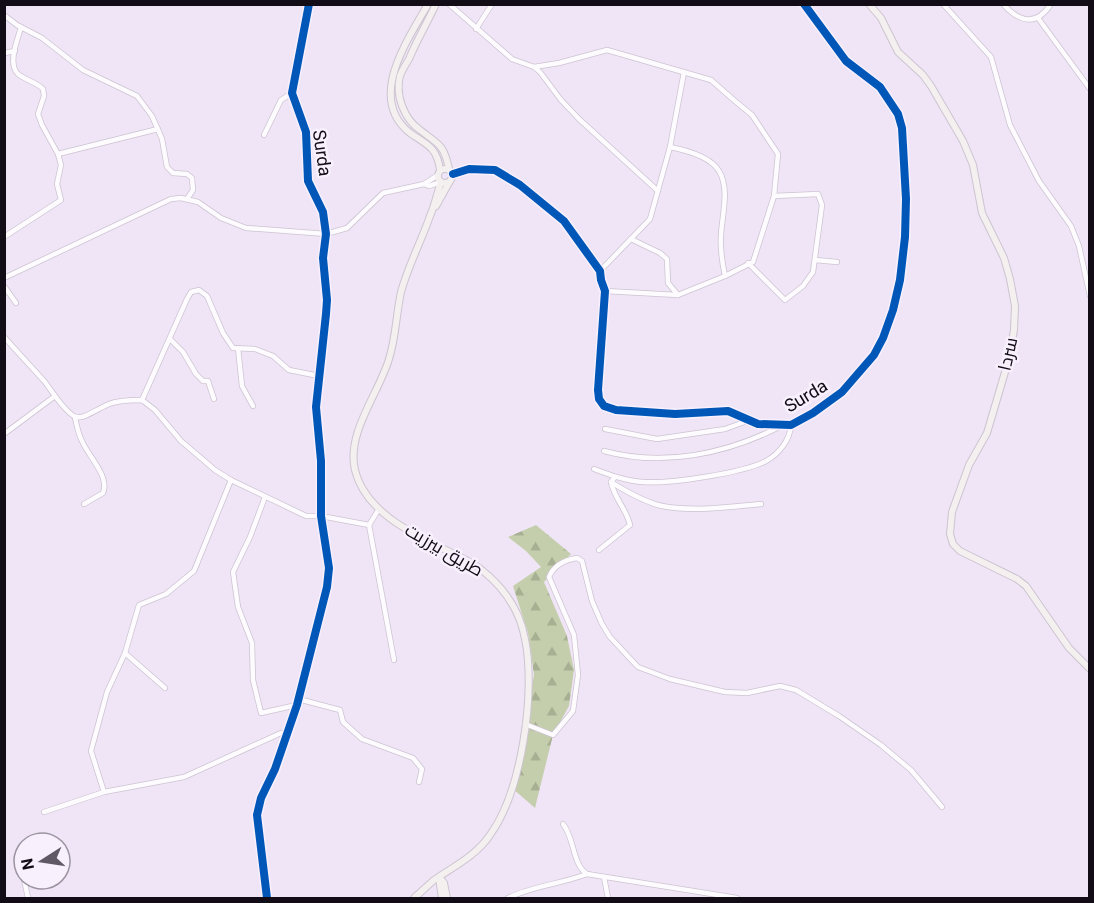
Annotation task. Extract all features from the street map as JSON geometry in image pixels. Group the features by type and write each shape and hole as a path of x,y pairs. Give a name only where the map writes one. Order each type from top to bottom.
{"main road":[{"path":"428,4 393,71 390,87 391,103 402,126 435,152 438,157 440,176 446,183 451,175"},
{"path":"431,215 451,175 445,153 433,138 419,130 409,119 401,103 399,90 400,75 436,4"},
{"name":"سردا","path":"868,4 881,18 898,52 919,71 931,86 963,141 973,165 982,213 1004,258 1014,296 1014,330 1008,362 987,433 969,465 952,512 950,534 953,544 960,551 1017,579 1026,586 1069,648 1089,669"},
{"path":"431,215 443,168 451,175"},
{"name":"طريق بيرزيت","path":"414,898 477,849 490,836 497,824 514,784 530,683 525,638 511,602 502,589 482,570 412,533 380,509 359,479 355,468 354,447 358,430 389,358 401,293 431,215"},
{"path":"439,877 442,898"},
{"path":"439,877 444,883 447,898"}],"street":[{"path":"264,135 281,100 292,93 309,4"},
{"path":"449,4 512,59 534,67 540,72 579,119 658,191"},
{"path":"476,29 492,4"},
{"name":"Surda","path":"451,175 469,169 495,170 520,185 564,221 600,272 605,291 598,390 599,399 604,406 616,410 675,414 728,411 747,421 770,426 790,425 813,413 842,392 874,355 893,310 900,280 905,237 903,140 898,114 880,87 846,61 804,4"},
{"path":"943,4 991,57 1010,125 1039,181 1071,226 1079,246 1089,296"},
{"path":"1003,4 1015,15 1023,19 1034,20 1044,14 1051,4"},
{"path":"4,15 42,38 83,70 137,96 149,110 158,129 164,146 167,167 173,173 187,174 192,178 193,190 187,199"},
{"path":"1038,18 1089,88"},
{"path":"4,237 60,202 61,195 57,184 61,165 58,154 39,118 44,96 43,89 17,73 13,61 21,27"},
{"path":"534,67 607,50 711,80 752,115 778,154 774,196 753,262 678,295 605,291"},
{"path":"4,53 15,51"},
{"path":"600,272 650,219 670,147 684,72"},
{"name":"Surda","path":"267,898 258,807 275,769 297,705 329,567 321,516 321,461 316,407 327,300 323,258 326,234 322,212 309,181 306,132 292,93"},
{"path":"58,154 158,129"},
{"path":"670,147 691,152 719,171 725,194 720,252 725,276"},
{"path":"4,278 156,205 171,200 187,199 205,206 221,218 246,228 326,234 347,228 383,193 426,185 440,176"},
{"path":"426,185 436,198"},
{"path":"748,263 786,300 803,286 813,272 822,205 818,194 774,196"},
{"path":"631,239 660,253 667,260 668,283 678,295"},
{"path":"815,260 837,262"},
{"path":"4,286 16,303"},
{"path":"142,400 187,298 192,292 199,290 207,297 223,333 233,348 255,349 273,356 289,370 319,376"},
{"path":"4,337 75,418 80,439 100,472 105,485 103,493 84,504"},
{"path":"170,339 183,352 202,381 208,381 214,399"},
{"path":"238,348 242,386 253,406"},
{"path":"4,434 55,396"},
{"path":"75,418 83,417 121,401 142,400 155,410 165,425 181,441 215,470 231,480 306,516 321,516 369,525"},
{"path":"605,429 657,439 725,429 747,421"},
{"path":"594,469 615,477 640,482 669,482 743,469 765,461 776,454 790,433 790,425"},
{"path":"604,451 649,459 725,450 782,426"},
{"path":"599,550 630,525 629,519 612,490 611,482 615,477"},
{"path":"104,792 91,751 107,692 125,652 139,605 166,594 194,571 231,480"},
{"path":"611,482 646,501 663,506 712,508 761,504"},
{"path":"265,497 250,537 233,572 238,607 252,643 253,680 261,712 297,705"},
{"path":"380,509 369,525 394,660"},
{"path":"525,724 554,735 573,711 578,675 574,635 549,577 552,569 577,558 582,561 592,601 602,624 610,638 638,667 670,679 725,692 747,693 780,686 796,690 881,745 911,770 942,807"},
{"path":"125,652 165,688"},
{"path":"298,699 340,710 343,722 362,739 413,758 422,769 419,782"},
{"path":"44,812 104,792 184,777 281,733 287,734"},
{"path":"563,824 573,842 579,867 587,874"},
{"path":"508,898 587,874 736,898"},
{"path":"604,877 608,898"}],"green space":[{"path":"536,525 571,554 544,582 567,636 574,670 569,706 553,735 535,808 512,788 534,675 528,633 513,586 541,567 508,537"}],"cycle path":[{"path":"267,898 257,815 261,798 275,769 297,705 327,587 329,568 321,516 321,461 316,407 327,300 323,258 326,234 323,212 308,181 306,132 292,93 309,4"},
{"path":"453,174 469,169 495,170 520,185 564,221 600,271 605,291 598,390 599,399 604,406 616,410 675,414 728,411 758,424 791,425 813,413 842,392 874,355 893,310 900,280 905,237 906,199 902,128 898,114 880,87 846,61 804,4"}]}
